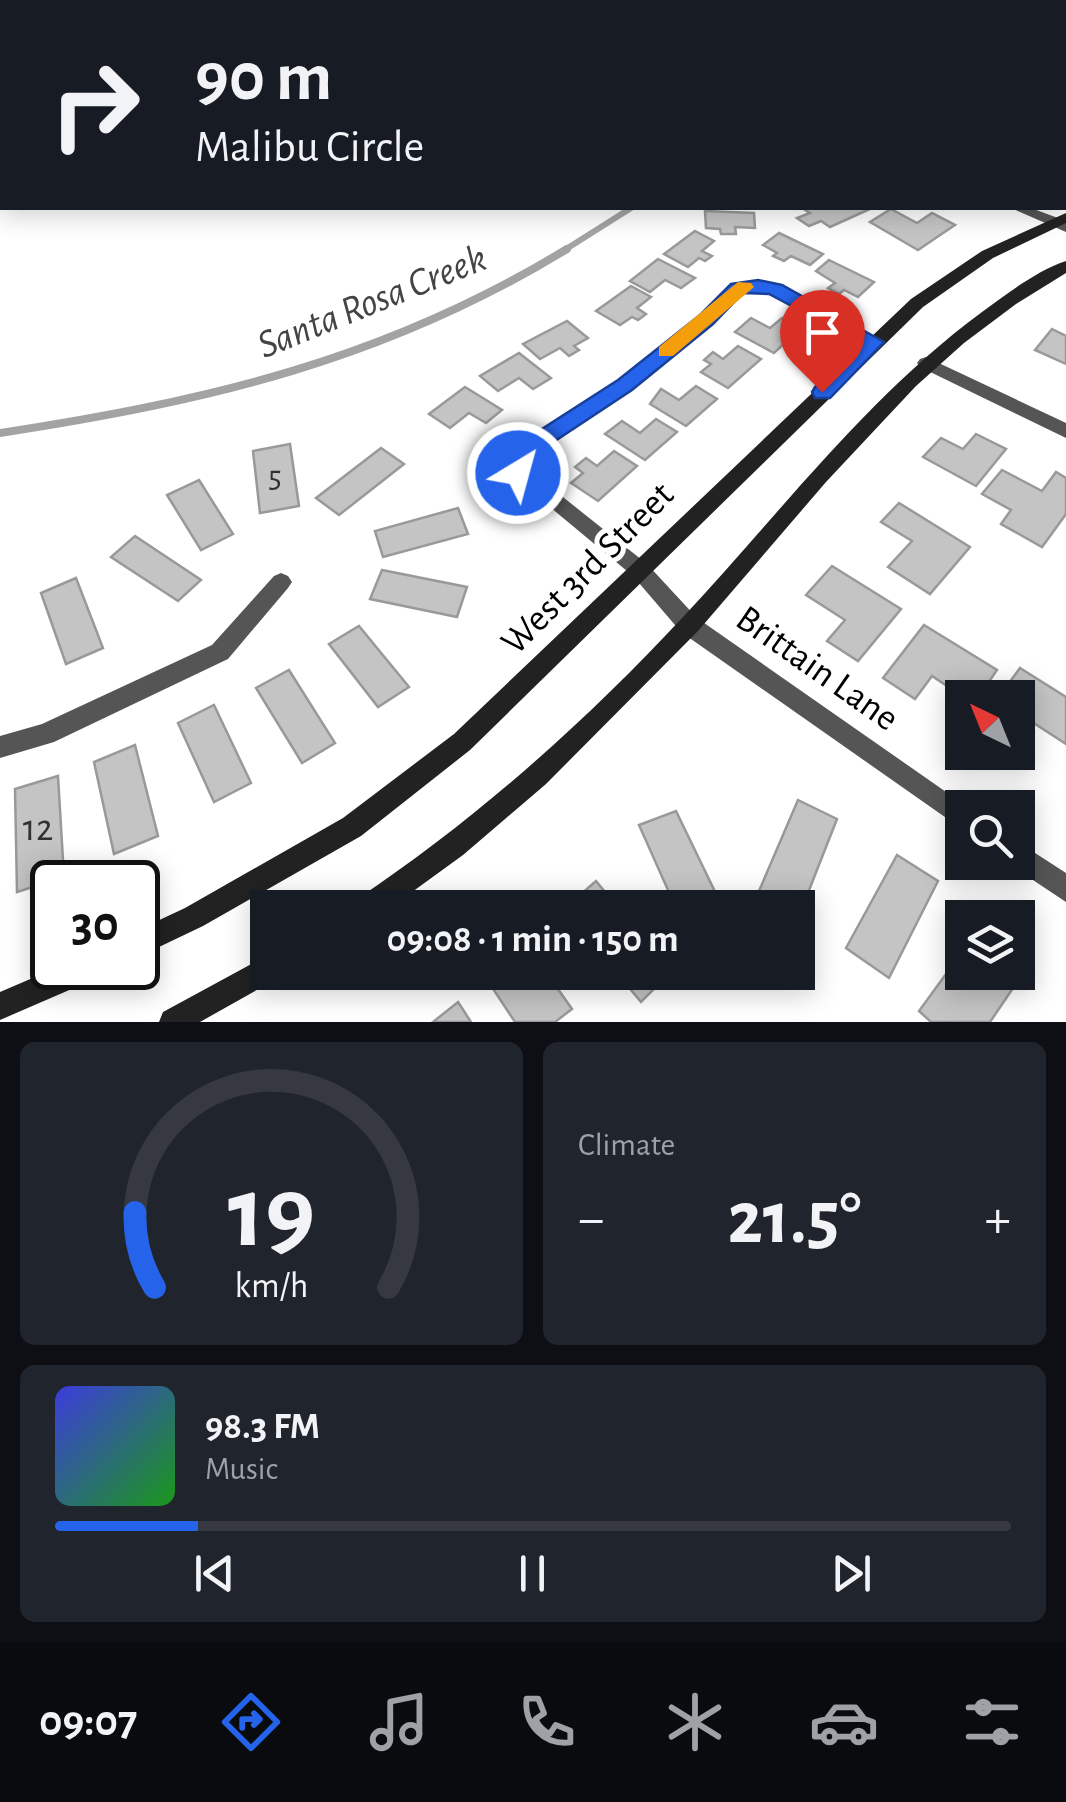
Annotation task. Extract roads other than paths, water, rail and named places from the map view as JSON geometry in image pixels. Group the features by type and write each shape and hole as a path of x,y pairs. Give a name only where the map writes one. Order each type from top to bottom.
{"main road":[{"name":"West 3rd Street","path":"160,933 352,827 462,742 874,342 942,282 1062,222"},
{"path":"392,890 478,829 689,624 926,363 1006,300 1066,266"},
{"path":"173,1022 250,978"},
{"path":"0,1006 37,990"}],"street":[{"path":"1025,210 1062,222"},
{"name":"Brittain Lane","path":"874,342 775,290 758,286 738,288 625,385 572,417 522,456 518,473 640,570 689,624 945,804"},
{"path":"926,363 1066,431"},
{"path":"0,747 46,734 220,652 281,582"},
{"path":"1035,867 1066,889"}],"waterway":[{"name":"Santa Rosa Creek","path":"563,251 628,210"},
{"name":"Santa Rosa Creek","path":"0,433 151,406 293,371 431,320 567,249"}]}
